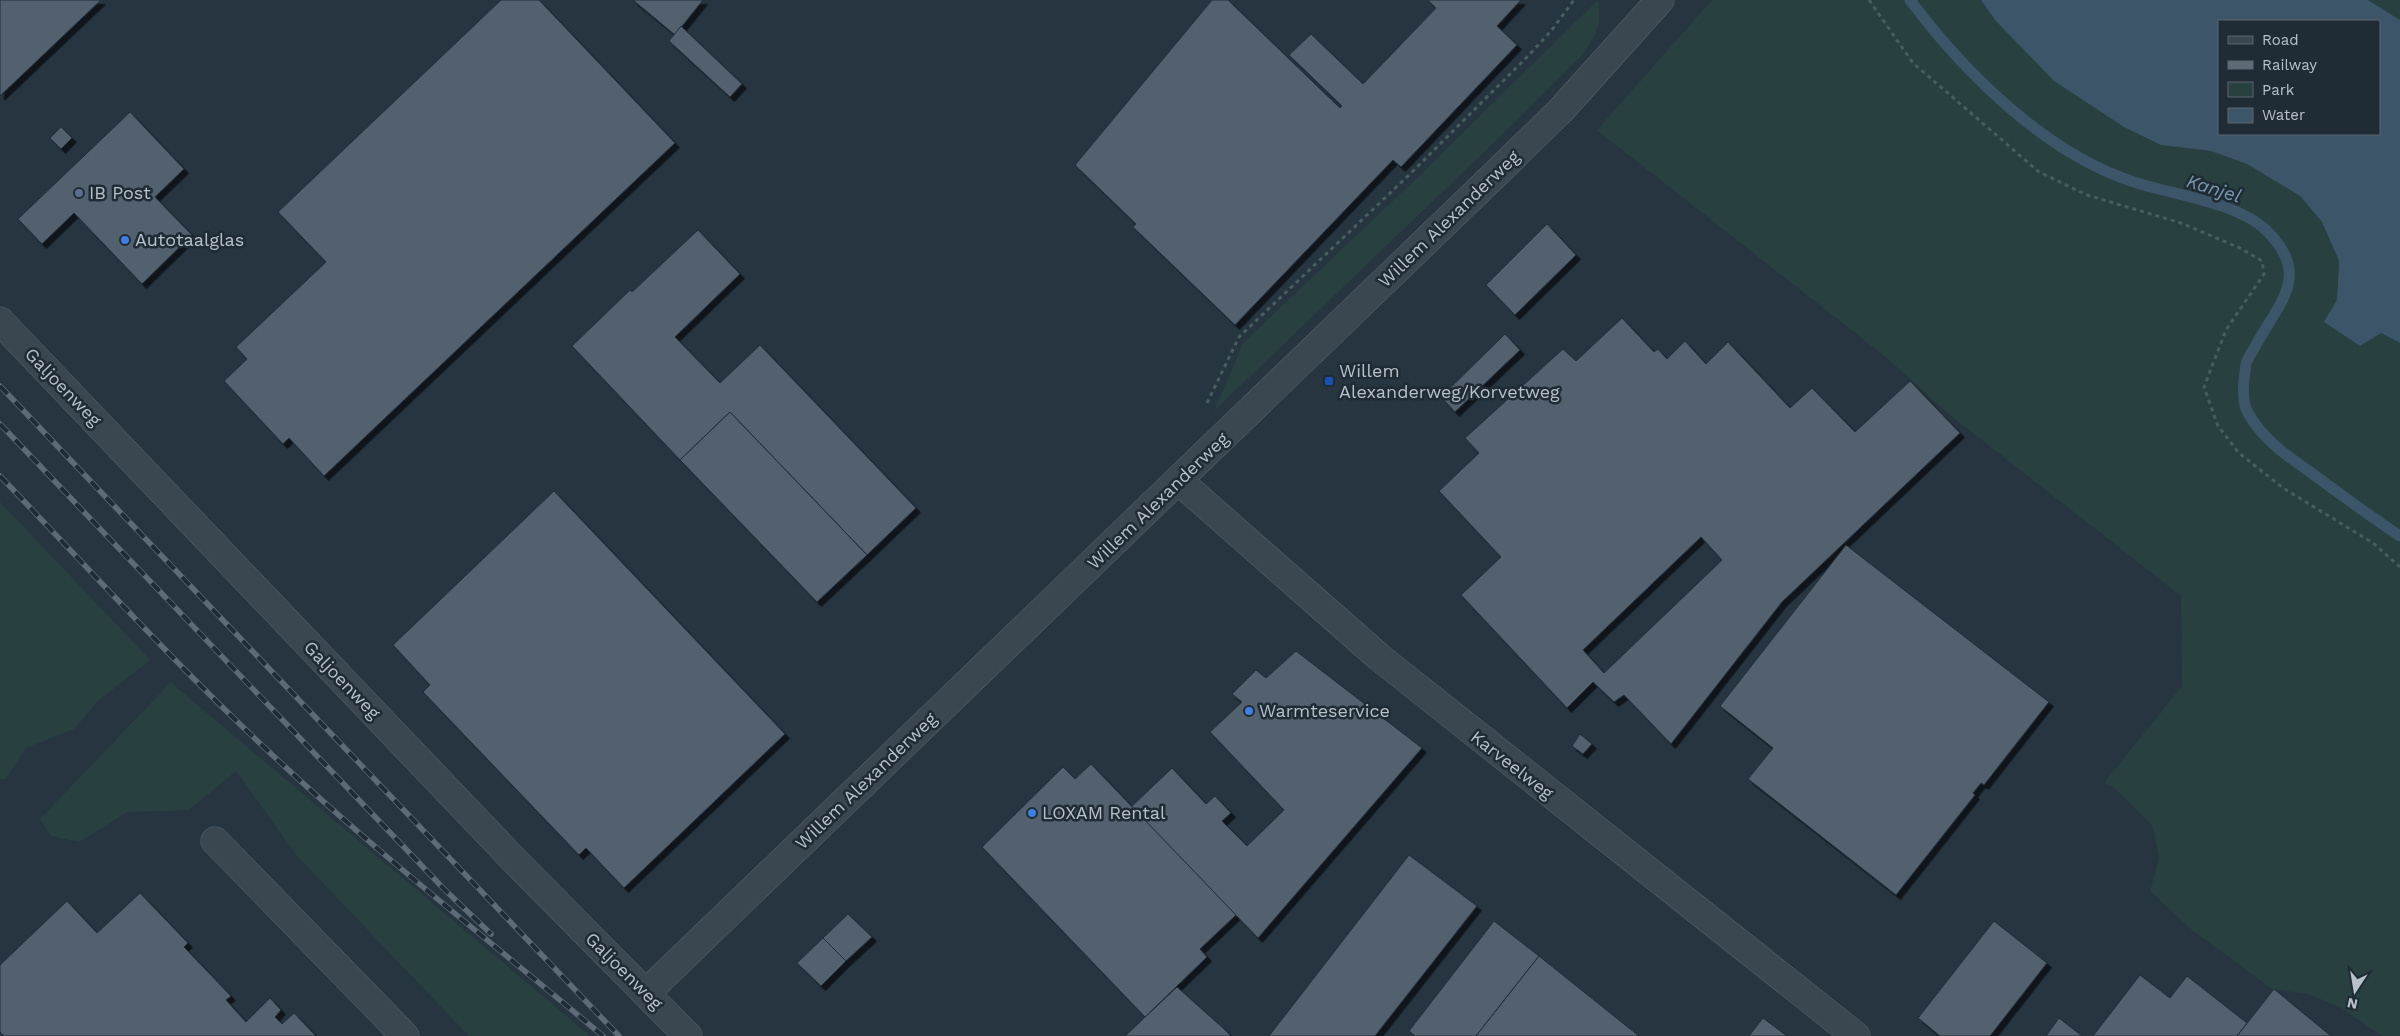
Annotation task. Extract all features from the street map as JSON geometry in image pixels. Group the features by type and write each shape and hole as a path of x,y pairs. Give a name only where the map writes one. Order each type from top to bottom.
{"street":[{"name":"Willem Alexanderweg","path":"646,992 1179,481 1562,109 1660,0"},
{"name":"Galjoenweg","path":"0,321 508,854 688,1036"},
{"name":"Karveelweg","path":"1179,481 1394,669 1856,1036"},
{"path":"215,840 405,1036"}],"path":[{"path":"1205,407 1239,337 1409,175 1530,54 1551,32 1574,0"},
{"path":"1869,0 1913,63 2040,172 2087,195 2181,223 2240,248 2262,261 2264,274 2226,330 2204,387 2218,426 2239,453 2284,488 2373,543 2400,567"}],"green space":[{"path":"1598,0 1599,23 1595,35 1582,55 1508,129 1214,411 1243,343 1417,178"},
{"path":"1712,0 1981,0 1995,20 2161,145 2211,151 2247,164 2300,196 2322,222 2339,261 2337,300 2381,333 2400,343 2400,1036 2382,1036 2340,1007 2308,994 2272,989 2192,930 2150,891 2159,859 2153,826 2113,787 2104,783 2182,686 2181,596 1950,415 1887,358 1597,130"},
{"path":"2368,0 2400,0 2400,20"},
{"path":"0,502 150,660 99,700 74,729 26,748 5,779 0,779"},
{"path":"171,682 590,1036 469,1036 298,857 236,771 189,810 127,812 79,842 51,836 40,819"}],"water":[{"path":"1981,0 2368,0 2400,20 2400,343 2381,333 2360,346 2324,322 2337,300 2339,261 2322,222 2300,196 2247,164 2211,151 2161,145 2124,127 2054,81 1995,20"}],"building":[{"path":"0,0 101,0 0,96"},
{"path":"501,0 539,0 675,143 324,476 289,438 283,444 224,381 247,359 236,347 326,262 278,212"},
{"path":"633,0 703,0 675,35"},
{"path":"1212,0 1228,0 1340,108 1342,106 1289,55 1311,34 1363,84 1436,8 1428,0 1521,0 1497,26 1517,45 1401,167 1393,160 1235,325 1133,227 1136,224 1075,165"},
{"path":"681,26 742,84 730,97 669,41"},
{"path":"130,112 184,169 155,197 192,235 142,284 74,213 42,244 18,219"},
{"path":"61,127 72,138 61,149 50,138"},
{"path":"1547,224 1576,255 1515,315 1486,285"},
{"path":"698,230 740,274 675,337 720,383 760,345 916,508 867,555 730,412 680,460 572,346 630,290 632,292"},
{"path":"1622,318 1654,352 1658,349 1667,359 1685,341 1706,364 1728,342 1790,408 1812,388 1855,432 1910,381 1960,433 1782,602 1671,744 1624,695 1614,702 1593,682 1567,708 1461,595 1501,557 1439,491 1479,453 1465,438 1563,349 1576,361","holes":["1701,537 1722,560 1604,673 1583,650"]},
{"path":"1505,334 1520,350 1455,412 1441,397"},
{"path":"730,412 867,555 817,602 680,460"},
{"path":"554,491 785,734 624,888 586,848 579,855 423,692 430,685 393,645"},
{"path":"1846,545 2049,702 1984,785 1981,783 1973,793 1975,795 1896,895 1748,779 1773,748 1720,706"},
{"path":"1296,651 1422,748 1258,938 1131,807 1172,768 1206,804 1215,796 1231,813 1222,821 1247,846 1284,810 1210,732 1242,702 1232,694 1256,670 1266,678"},
{"path":"1580,734 1592,744 1583,754 1572,746"},
{"path":"1091,764 1236,915 1200,949 1207,957 1145,1017 982,847 1063,767 1075,779"},
{"path":"1409,855 1477,906 1375,1036 1269,1036"},
{"path":"140,893 188,943 184,947 231,996 226,1000 246,1022 270,998 281,1010 275,1017 282,1024 294,1013 316,1036 4,1036 0,1032 0,965 67,901 97,933"},
{"path":"848,914 872,937 846,961 823,938"},
{"path":"1494,921 1539,956 1476,1036 1415,1036 1409,1031"},
{"path":"1994,921 2047,963 1990,1036 1940,1036 1918,1018"},
{"path":"823,938 846,961 821,986 797,963"},
{"path":"1539,956 1639,1036 1476,1036"},
{"path":"2140,975 2170,998 2187,976 2247,1023 2237,1036 2093,1036"},
{"path":"1177,987 1222,1027 1231,1036 1125,1036"},
{"path":"2274,989 2331,1036 2237,1036"},
{"path":"1763,1018 1787,1036 1749,1036"},
{"path":"2059,1018 2082,1036 2046,1036"}],"waterway":[{"name":"Kanjel","path":"1910,0 1955,55 1981,82 2009,108 2069,152 2101,169 2134,182 2222,206 2255,221 2267,231 2280,247 2288,262 2289,276 2287,289 2281,302 2246,364 2244,380 2246,409 2256,425 2273,444 2400,536"}],"railway":[{"path":"0,386 619,1036"},
{"path":"0,424 444,889 491,934"},
{"path":"0,476 164,649 266,749 390,859 603,1036"}],"place":[{"name":"IB Post","path":"79,193"},
{"name":"Autotaalglas","path":"125,240"},
{"name":"Willem Alexanderweg/Korvetweg","path":"1329,381"},
{"name":"Warmteservice","path":"1249,711"},
{"name":"LOXAM Rental","path":"1032,813"}]}
